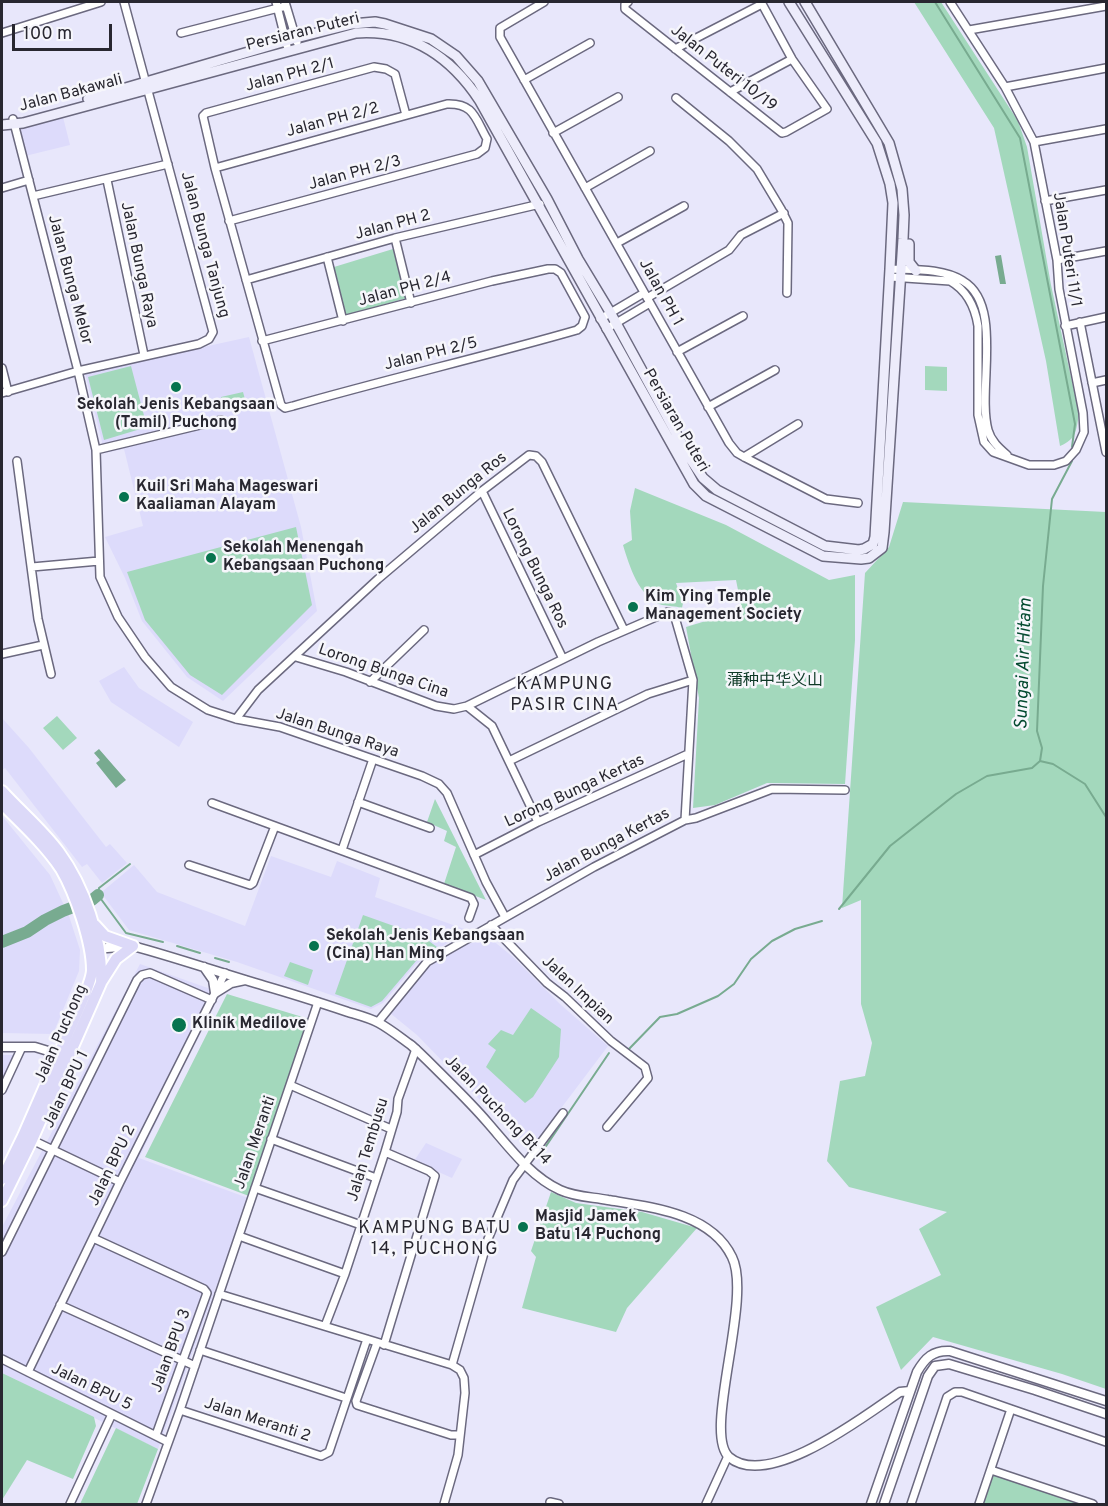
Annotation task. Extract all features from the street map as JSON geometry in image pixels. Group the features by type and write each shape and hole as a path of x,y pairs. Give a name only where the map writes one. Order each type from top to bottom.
{"main road":[{"name":"Persiaran Puteri","path":"147,85 356,33 374,31 409,39 435,53 460,75 472,90 543,202 610,312 689,458 703,478 712,486 825,546 864,549 873,544 875,537 893,203 884,161 863,119 789,2"},
{"name":"Persiaran Puteri","path":"147,85 285,41 351,24 375,22 409,31 431,39 444,47 456,56 478,81 543,202 600,319 688,476 700,491 824,556 869,558 882,548 884,532 901,274 904,215 902,189 889,143 805,2"},
{"name":"Jalan Bakawali","path":"2,125 147,85"},
{"name":"Jalan Bakawali","path":"2,118 14,122"},
{"path":"904,215 909,233 909,262 915,271"},
{"name":"Jalan Puchong","path":"2,791 58,850 87,918 95,949 102,965 101,983 27,1138 2,1179"},
{"name":"Jalan Puchong","path":"2,804 50,856 77,892"},
{"path":"87,918 105,936 133,946"},
{"path":"101,983 116,959 133,946"},
{"name":"Jalan Puchong","path":"2,1201 58,1053 86,992 92,973 95,949"}],"street":[{"path":"2,33 101,2"},
{"name":"Jalan Bunga Tanjung","path":"5,392 78,371 199,344 209,339 213,332 124,2"},
{"name":"Jalan PH 1","path":"544,2 500,28 500,36 729,443 737,453 826,499 858,503"},
{"name":"Jalan Puteri 10/19","path":"628,2 626,9 782,133 827,109 792,59"},
{"name":"Jalan Puteri 11/1","path":"890,273 950,281 958,285 968,298 976,312 978,326 980,428 984,442 993,452 1029,465 1054,465 1066,461 1076,450 1084,432 1083,413 1065,326 1057,260 1034,142 1005,87 950,2"},
{"path":"675,49 762,3 792,59 730,92"},
{"path":"181,33 286,4 299,48"},
{"path":"277,5 289,51"},
{"path":"969,30 1107,6"},
{"path":"524,80 590,43"},
{"name":"Jalan PH 2/1","path":"214,168 202,116 284,90 374,67 386,69 394,74 406,115"},
{"path":"1005,87 1107,68"},
{"path":"554,133 618,97"},
{"path":"676,98 729,141 757,168 783,213 788,223 789,242 787,293"},
{"name":"Jalan PH 2/2","path":"214,168 447,104 460,104 469,108 487,139 485,148"},
{"name":"Jalan Bunga Melor","path":"14,122 78,371"},
{"path":"1034,142 1107,129"},
{"name":"Jalan PH 2/3","path":"229,221 477,154 485,148"},
{"path":"585,188 650,151"},
{"name":"Jalan Bunga Melor","path":"33,196 168,164"},
{"path":"214,168 262,341"},
{"path":"2,188 29,180"},
{"name":"Jalan Bunga Raya","path":"107,180 144,355"},
{"path":"1045,201 1107,190"},
{"name":"Jalan PH 2","path":"246,280 395,238 543,202"},
{"path":"617,243 684,206"},
{"path":"606,329 647,298 729,250 741,235 783,213"},
{"path":"395,238 411,303"},
{"path":"1057,260 1107,251"},
{"path":"327,257 343,321"},
{"name":"Jalan PH 2/4","path":"262,341 492,280 548,269 555,269 561,273 585,317 582,326"},
{"name":"Jalan Puteri 11/1","path":"901,274 915,271 950,275 964,281 982,306 986,333 985,387 988,432 995,444 1009,457"},
{"path":"600,319 610,312 647,298"},
{"path":"677,352 743,316"},
{"path":"1065,326 1107,317"},
{"path":"1080,322 1106,448"},
{"name":"Jalan PH 2/5","path":"262,341 281,405 285,408 497,353 577,330 582,326"},
{"path":"2,368 5,392"},
{"path":"708,407 775,370"},
{"name":"Jalan Bunga Raya","path":"78,371 96,450 100,577 118,617 145,657 171,687 208,710 236,719 280,727 439,784 447,793 474,855 505,917"},
{"path":"1092,383 1107,380"},
{"path":"96,450 221,420"},
{"path":"744,457 798,424"},
{"name":"Jalan Bunga Ros","path":"236,719 258,690 378,579 482,491 529,455 536,456 542,462 624,630"},
{"path":"17,462 43,645 51,674"},
{"name":"Lorong Bunga Ros","path":"482,491 563,659"},
{"path":"32,567 99,561"},
{"name":"Jalan Bunga Kertas","path":"378,1022 427,962 594,867 685,820 693,680 674,614 668,612 624,630"},
{"path":"370,682 424,630"},
{"path":"467,706 624,630"},
{"path":"2,654 43,645"},
{"name":"Lorong Bunga Cina","path":"296,657 436,706 454,710 467,706 492,726 538,822"},
{"path":"509,761 648,694 693,680"},
{"name":"Lorong Bunga Kertas","path":"474,855 538,822 688,754"},
{"path":"342,850 373,759"},
{"path":"685,820 696,818 772,789 845,790"},
{"path":"358,802 430,828"},
{"path":"212,803 471,898 474,904 469,918"},
{"path":"189,865 250,885 254,883 275,826"},
{"name":"Jalan Impian","path":"491,925 547,983 648,1072 648,1078 607,1127"},
{"name":"Jalan Puchong Bt 14","path":"95,949 133,946 378,1022 416,1049 470,1102 524,1163 544,1181 561,1191 580,1196 660,1210 711,1231 725,1244 734,1260 737,1276 732,1343 721,1419 721,1436 728,1456"},
{"path":"203,966 210,975 214,997 231,983 245,980"},
{"name":"Jalan BPU 1","path":"2,1252 137,980 142,975 150,973 177,986 214,997"},
{"name":"Jalan BPU 2","path":"28,1372 225,973"},
{"name":"Jalan Meranti","path":"146,1504 318,1002"},
{"path":"2,1047 35,1047 58,1053"},
{"path":"2,1090 22,1047"},
{"name":"Jalan Tembusu","path":"325,1326 345,1274 385,1152 397,1112 398,1099 416,1049"},
{"path":"290,1085 391,1129"},
{"path":"452,1365 488,1239 513,1180 562,1113"},
{"path":"27,1138 120,1182"},
{"path":"271,1139 376,1178"},
{"path":"385,1152 429,1170 435,1176 380,1344 356,1401 357,1405 451,1435 460,1435"},
{"path":"255,1188 361,1225"},
{"path":"239,1236 345,1274"},
{"name":"Jalan BPU 3","path":"93,1238 204,1288 207,1293 156,1435"},
{"path":"219,1294 452,1365 460,1370 464,1377 465,1393 458,1455 444,1504"},
{"path":"60,1305 195,1366"},
{"path":"200,1350 346,1398 367,1340"},
{"path":"871,1504 910,1391 922,1364 934,1352 950,1351 1107,1401"},
{"name":"Jalan BPU 5","path":"2,1359 168,1442"},
{"path":"884,1504 928,1377 935,1366 942,1364 1035,1390 1107,1414"},
{"path":"706,1504 728,1456 755,1466 784,1459 832,1439 900,1392 910,1391"},
{"path":"911,1504 948,1397 956,1392 962,1392 1107,1442"},
{"name":"Jalan Meranti 2","path":"180,1410 321,1456 329,1452 346,1398"},
{"path":"979,1504 1011,1409"},
{"path":"70,1504 112,1414"},
{"path":"991,1470 1093,1504"},
{"path":"550,1502 559,1504"}],"shaded area":[{"path":"63,117 70,145 25,156 18,129"},
{"path":"1001,255 1006,284 1000,284 995,256"},
{"name":"Sekolah Menengah Kebangsaan Puchong","path":"249,337 301,527 317,611 223,701 187,677 142,621 105,537 143,526 124,449 103,453 85,373"},
{"path":"124,667 139,688 193,722 179,747 111,702 99,681"},
{"path":"2,718 29,748 106,847 110,844 127,863 102,883 87,864 82,867 5,768 2,770"},
{"path":"99,749 126,780 116,788 96,763 100,760 94,753"},
{"path":"3,817 50,875 69,916 80,950 79,971 53,1034 2,1033"},
{"name":"Sekolah Jenis Kebangsaan (Cina) Han Ming","path":"271,856 331,877 337,861 380,878 375,897 467,930 416,964 383,1003 371,1009 237,962 129,930 102,894 134,865 157,892 245,926"},
{"path":"486,935 513,957 560,1004 608,1046 531,1148 487,1107 417,1035 390,1013 426,969 445,956"},
{"path":"140,964 219,992 139,1158 248,1198 158,1449 2,1373 2,1227"},
{"path":"2,1055 15,1055 2,1084"},
{"path":"426,1143 462,1159 452,1178 414,1161"}],"green space":[{"path":"914,2 941,2 1018,121 1027,147 1051,285 1079,414 1073,437 1060,446 1046,361 994,128"},
{"path":"393,249 407,298 346,315 334,267"},
{"path":"131,366 147,427 104,440 88,377"},
{"path":"925,366 947,367 947,391 925,390"},
{"path":"243,392 246,403 224,409 221,397"},
{"name":"蒲种中华义山","path":"635,488 726,525 829,580 855,575 855,640 845,784 767,783 715,805 693,808 699,698 686,627 742,610 736,580 676,583 683,603 682,608 662,605 647,595 636,580 623,545 632,540 630,511"},
{"path":"903,502 1106,512 1106,1389 933,1337 901,1370 876,1307 941,1275 919,1229 947,1212 849,1187 827,1161 840,1081 865,1076 872,1043 861,1004 861,900 842,908 865,573 889,547"},
{"path":"296,527 312,605 222,695 190,675 145,620 127,572"},
{"path":"57,716 77,738 63,750 43,728"},
{"path":"435,799 486,900 444,884 456,847 444,841 447,831 427,822"},
{"path":"363,915 422,936 437,947 416,961 382,1001 371,1007 335,994"},
{"path":"290,962 313,970 308,985 284,976"},
{"path":"227,994 309,1019 249,1196 145,1157"},
{"path":"531,1008 561,1029 559,1057 533,1097 525,1103 486,1067 496,1050 488,1044 501,1030 513,1035"},
{"path":"551,1192 576,1203 642,1212 697,1228 627,1308 616,1332 522,1308 536,1257 531,1251"},
{"path":"2,1373 94,1417 96,1426 73,1479 27,1460 2,1500"},
{"path":"116,1428 158,1449 137,1504 80,1504"},
{"path":"993,1474 1086,1504 982,1504"}],"waterway":[{"name":"Sungai Air Hitam","path":"935,2 1020,138 1075,424 1072,447"},
{"name":"Sungai Air Hitam","path":"839,909 890,846 956,794 987,776 1032,768 1040,761 1042,748 1037,731 1043,586 1052,499 1072,461"},
{"path":"1040,761 1053,764 1085,784 1106,817"},
{"name":"Sungai Air Hitam","path":"130,864 99,888 98,895 126,933 163,942"},
{"name":"Sungai Air Hitam","path":"2,942 27,932 45,920 92,900 98,895"},
{"name":"Sungai Air Hitam","path":"628,1050 660,1017 677,1014 718,996 734,984 751,959 772,941 795,929 822,921"},
{"name":"Sungai Air Hitam","path":"177,946 200,953"},
{"name":"Sungai Air Hitam","path":"215,958 229,962"},
{"name":"Sungai Air Hitam","path":"540,1155 609,1053"}],"place":[{"name":"Sekolah Jenis Kebangsaan (Tamil) Puchong","path":"176,387"},
{"name":"Kuil Sri Maha Mageswari Kaaliaman Alayam","path":"124,497"},
{"name":"Sekolah Menengah Kebangsaan Puchong","path":"211,558"},
{"name":"Kim Ying Temple Management Society","path":"633,607"},
{"name":"Sekolah Jenis Kebangsaan (Cina) Han Ming","path":"314,946"},
{"name":"Klinik Medilove","path":"179,1025"},
{"name":"Masjid Jamek Batu 14 Puchong","path":"523,1227"}],"district":[{"name":"KAMPUNG PASIR CINA","path":"565,695"},
{"name":"KAMPUNG BATU 14, PUCHONG","path":"435,1239"}]}
